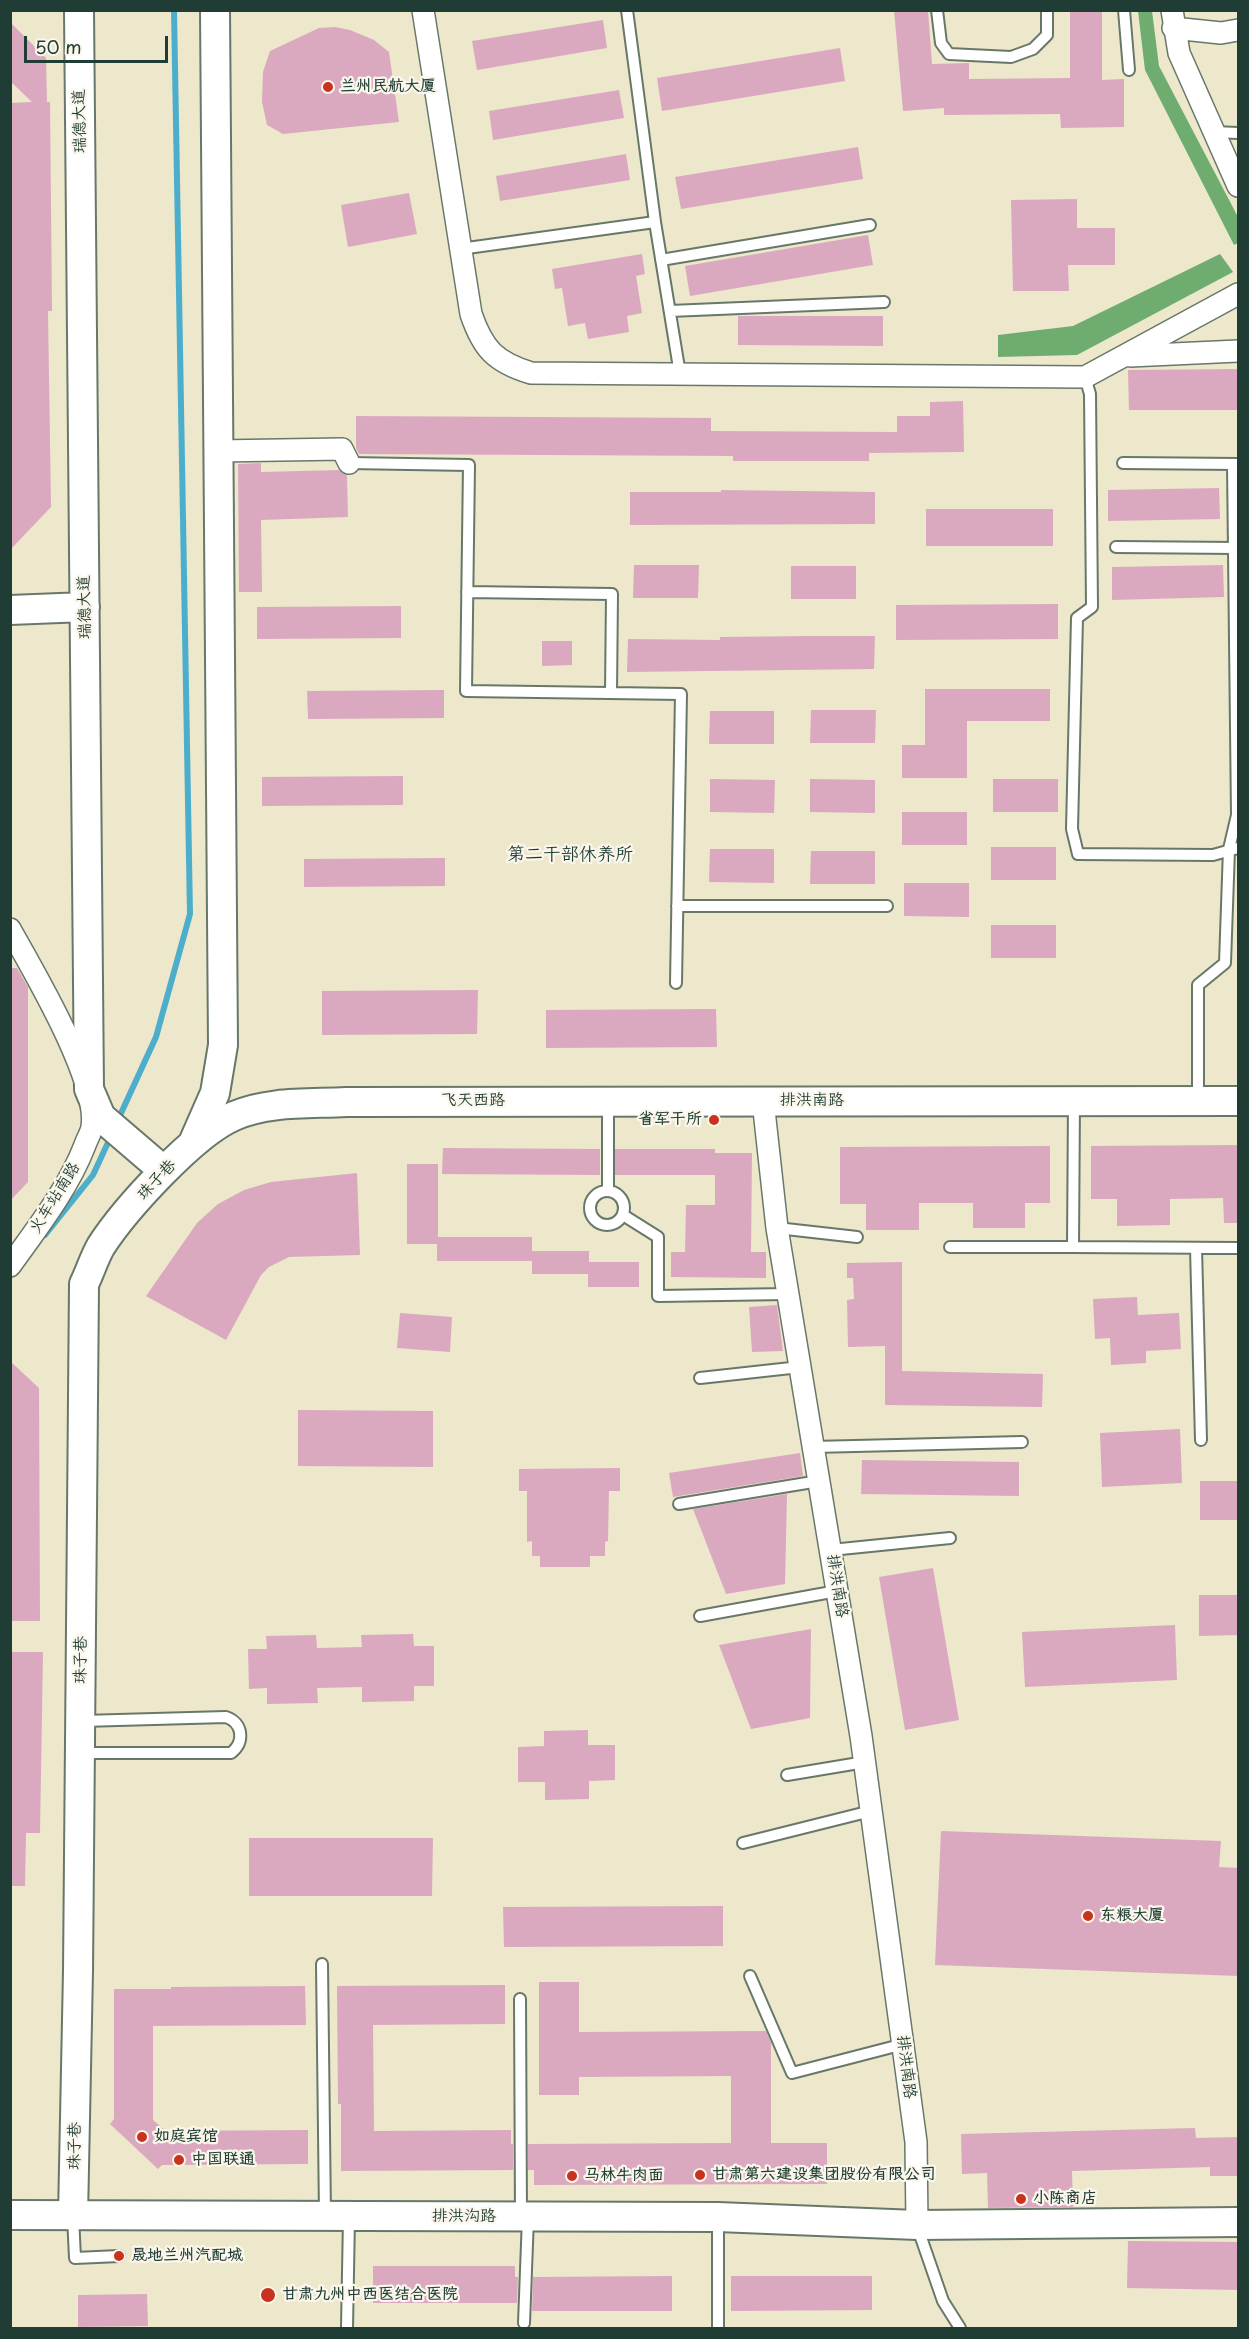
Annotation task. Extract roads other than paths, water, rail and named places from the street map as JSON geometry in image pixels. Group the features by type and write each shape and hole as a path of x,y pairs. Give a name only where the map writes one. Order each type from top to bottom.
{"street":[{"name":"瑞德大道","path":"79,10 89,1089 101,1117 164,1172"},
{"path":"193,1143 215,1093 223,1045 215,10"},
{"path":"423,10 471,314 477,332 486,347 496,358 511,367 531,373 1085,376 1239,294"},
{"path":"1239,30 1221,33 1172,20 1179,53 1239,186"},
{"path":"1123,356 1239,351"},
{"path":"218,451 342,449 350,463"},
{"path":"10,610 85,607"},
{"name":"火车站南路","path":"10,929 49,1000 89,1089 92,1127 77,1165 48,1213 10,1266"},
{"name":"飞天西路","path":"193,1143 232,1116 263,1106 346,1102 763,1101"},
{"name":"排洪南路","path":"917,2225 916,2142 904,2044 865,1762 777,1227 763,1101 1239,1101"},
{"name":"珠子巷","path":"73,2216 84,1284 100,1247 120,1221 193,1143"},
{"name":"排洪沟路","path":"10,2215 718,2217 917,2225"},
{"path":"917,2225 1239,2222"}],"lane":[{"path":"627,10 655,222 680,374"},
{"path":"937,10 941,44 949,54 1011,57 1033,49 1047,35 1047,10"},
{"path":"1124,10 1129,70"},
{"path":"1214,132 1239,133"},
{"path":"460,249 655,222"},
{"path":"661,260 870,225"},
{"path":"669,311 884,302"},
{"path":"1085,376 1090,394 1092,607 1077,618 1072,829 1078,854 1213,855 1234,848"},
{"path":"350,463 469,465 466,691 681,694 676,983"},
{"path":"1123,463 1236,464 1237,815 1225,963 1198,985 1198,1101"},
{"path":"1116,548 1237,548"},
{"path":"467,592 612,594 611,693"},
{"path":"677,906 887,906"},
{"path":"608,1101 608,1191"},
{"path":"1073,1247 1074,1101"},
{"path":"608,1191 614,1192 623,1202 623,1215 619,1221 607,1226 594,1220 590,1208 595,1196 608,1191"},
{"path":"623,1215 658,1237 658,1296 788,1294"},
{"path":"777,1227 857,1237"},
{"path":"950,1247 1239,1248"},
{"path":"1196,1248 1201,1440"},
{"path":"700,1378 800,1367"},
{"path":"813,1447 1022,1442"},
{"path":"679,1504 819,1481"},
{"path":"831,1550 950,1538"},
{"path":"700,1616 837,1591"},
{"path":"80,1721 226,1717 237,1723 241,1735 240,1742 231,1753 80,1753"},
{"path":"788,1775 865,1762"},
{"path":"743,1844 872,1811"},
{"path":"322,1964 337,2216 347,2328"},
{"path":"750,1976 792,2073 904,2044"},
{"path":"520,1999 524,2324"},
{"path":"73,2216 75,2258 119,2256"},
{"path":"718,2217 718,2328"},
{"path":"917,2225 943,2301 960,2328"}],"waterway":[{"path":"117,1122 156,1037 190,914 174,10"},
{"path":"45,1235 93,1175 112,1134"}],"place":[{"name":"兰州民航大厦","path":"328,87"},
{"name":"省军干所","path":"714,1120"},
{"name":"东粮大厦","path":"1088,1916"},
{"name":"如庭宾馆","path":"142,2137"},
{"name":"中国联通","path":"179,2160"},
{"name":"甘肃第六建设集团股份有限公司","path":"700,2175"},
{"name":"马林牛肉面","path":"572,2176"},
{"name":"小陈商店","path":"1021,2199"},
{"name":"晟地兰州汽配城","path":"119,2256"},
{"name":"甘肃九州中西医结合医院","path":"268,2295"}],"district":[{"name":"第二干部休养所","path":"570,855"}]}
